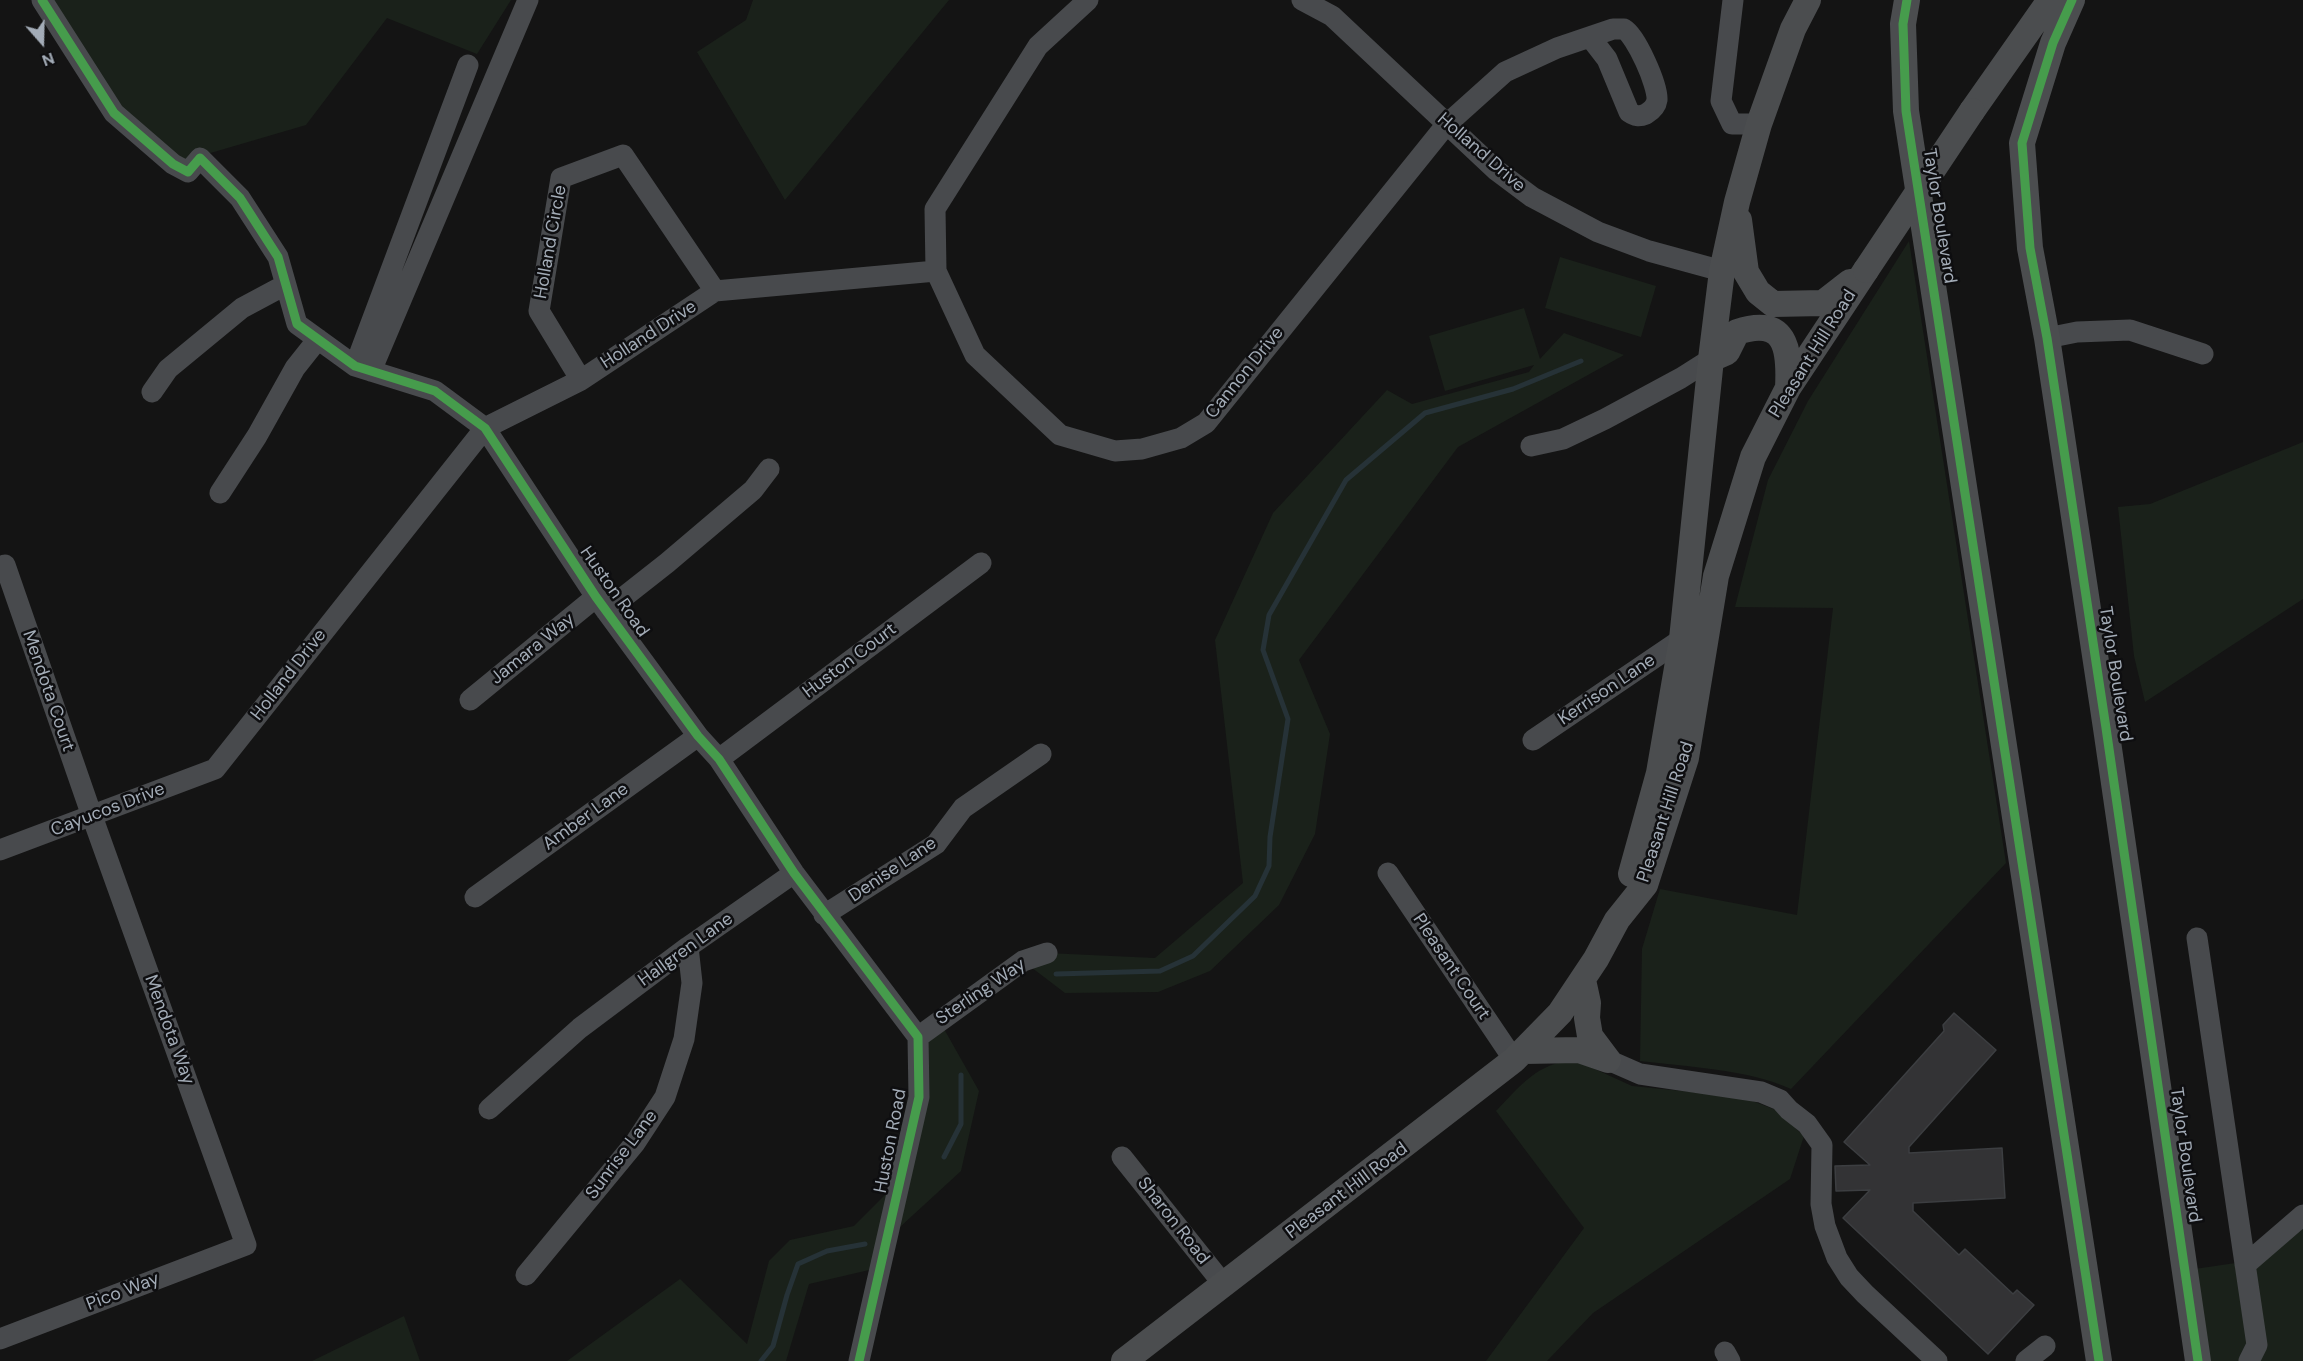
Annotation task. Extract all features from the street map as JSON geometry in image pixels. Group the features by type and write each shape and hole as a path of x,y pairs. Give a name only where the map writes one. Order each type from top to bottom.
{"main road":[{"name":"Pleasant Hill Road","path":"1617,920 1659,773 1682,639 1722,271 1737,202 1759,124 1793,29 1808,0"},
{"name":"Taylor Boulevard","path":"1906,0 1903,24 1906,111 2099,1361"},
{"name":"Pleasant Hill Road","path":"1124,1361 1519,1056 1560,1012 1583,980 1617,920 1645,885 1686,758 1716,576 1753,457 1788,388 1972,111 2050,0"},
{"name":"Taylor Boulevard","path":"2072,0 2053,43 2022,143 2030,248 2047,338 2198,1361"},
{"path":"1737,202 1746,272 1758,292 1773,304 1823,303 1866,270"},
{"path":"1711,358 1727,352 1737,332 1759,326 1770,329 1782,338 1788,354 1788,388"},
{"path":"1583,980 1588,1003 1587,1018 1590,1036 1608,1060"},
{"path":"1519,1056 1579,1050 1608,1060"}],"street":[{"name":"Huston Road","path":"42,0 114,113 172,164 188,172 200,158 240,198 278,258 297,324 363,369 435,392 485,428 601,604 698,736 719,759 824,915 918,1037 920,1097 859,1361"},
{"path":"363,369 528,0"},
{"path":"936,271 935,209 1038,46 1088,0"},
{"name":"Holland Drive","path":"1302,0 1332,16 1446,125 1496,170 1532,197 1608,236 1722,271"},
{"path":"1733,0 1721,101 1732,124 1759,124"},
{"name":"Cannon Drive","path":"936,271 975,355 1060,435 1115,451 1142,449 1181,438 1206,423 1446,125 1506,72 1557,48 1613,29 1624,29 1635,40 1655,89 1657,98 1652,110 1640,116 1634,116 1629,112 1607,59 1590,37"},
{"path":"363,369 468,65"},
{"name":"Holland Circle","path":"581,380 539,311 561,178 623,155 715,291"},
{"name":"Holland Drive","path":"215,769 485,428 581,380 715,291 936,271"},
{"path":"152,392 168,369 242,308 285,285"},
{"path":"2047,338 2077,332 2130,330 2203,354"},
{"path":"220,494 257,436 295,368 318,339"},
{"path":"1531,446 1563,439 1605,419 1681,378 1711,358"},
{"name":"Jamara Way","path":"470,700 601,604 667,563 753,490 769,469"},
{"name":"Huston Court","path":"719,759 981,563"},
{"name":"Mendota Court","path":"5,565 92,816"},
{"name":"Kerrison Lane","path":"1533,740 1682,639"},
{"name":"Amber Lane","path":"475,897 698,736"},
{"name":"Denise Lane","path":"824,915 936,844 963,808 1041,754"},
{"name":"Cayucos Drive","path":"0,850 215,769"},
{"name":"Mendota Way","path":"92,816 246,1245"},
{"name":"Hallgren Lane","path":"489,1109 580,1028 688,947 794,873"},
{"name":"Pleasant Court","path":"1388,873 1519,1056"},
{"path":"2197,938 2257,1345 2249,1361"},
{"name":"Sunrise Lane","path":"526,1275 635,1143 665,1097 684,1039 691,994 688,947"},
{"name":"Sterling Way","path":"918,1037 1023,961 1047,953"},
{"path":"1608,1060 1640,1074 1761,1092 1780,1100 1807,1124 1822,1145 1821,1204 1825,1226 1837,1258 1849,1277 1937,1361"},
{"name":"Sharon Road","path":"1122,1157 1224,1285"},
{"path":"2245,1264 2303,1215"},
{"name":"Pico Way","path":"0,1339 246,1245"},
{"path":"2026,1361 2045,1346"}],"shaded area":[{"path":"42,0 511,0 477,54 387,18 306,125 173,164 114,113"},
{"path":"753,0 949,0 785,200 697,52 746,20"},
{"path":"1909,241 2006,863 1791,1089 1774,1082 1736,1073 1640,1061 1642,949 1660,889 1797,915 1833,608 1735,607 1768,480 1808,401"},
{"path":"1560,257 1656,286 1641,337 1545,308"},
{"path":"1524,308 1540,359 1564,333 1624,355 1458,447 1299,660 1330,734 1315,834 1279,905 1210,971 1158,992 1065,993 1023,961 1047,953 1155,958 1243,883 1215,640 1273,513 1387,390 1412,404 1529,372 1534,365 1445,391 1429,336"},
{"path":"2303,442 2303,599 2145,702 2134,656 2118,507 2150,504"},
{"path":"939,1020 979,1091 961,1171 888,1238 882,1267 809,1284 786,1361 567,1361 680,1279 747,1344 769,1261 790,1240 854,1226 901,1179 918,1037"},
{"path":"1575,1060 1632,1086 1742,1097 1776,1110 1804,1136 1790,1179 1593,1313 1547,1361 1486,1361 1584,1228 1496,1111 1522,1084 1540,1071 1562,1062"},
{"path":"2303,1219 2303,1361 2201,1361 2188,1270 2249,1261"},
{"path":"404,1316 420,1361 312,1361"}],"building":[{"path":"1954,1013 1996,1050 1909,1147 1909,1153 2002,1148 2005,1198 1913,1203 1913,1211 1959,1255 1965,1249 2013,1294 2017,1290 2034,1305 1988,1354 1843,1218 1870,1190 1836,1191 1835,1166 1870,1165 1844,1142 1944,1031 1943,1025"}],"waterway":[{"path":"1056,974 1160,971 1193,956 1255,896 1269,866 1270,837 1288,719 1263,650 1269,615 1346,480 1425,413 1513,389 1581,361"},
{"path":"944,1157 961,1124 961,1075"},
{"path":"761,1361 773,1346 798,1264 827,1251 865,1244"}],"cycle path":[{"path":"42,0 114,113 173,164 188,172 200,158 240,198 278,257 297,324 355,366 435,391 485,428 596,597 698,736 719,759 794,873 918,1037 919,1097 859,1361"},
{"path":"1907,0 1903,24 1906,111 2099,1361"},
{"path":"2072,0 2053,43 2022,143 2030,248 2047,338 2106,728 2198,1361"}]}
